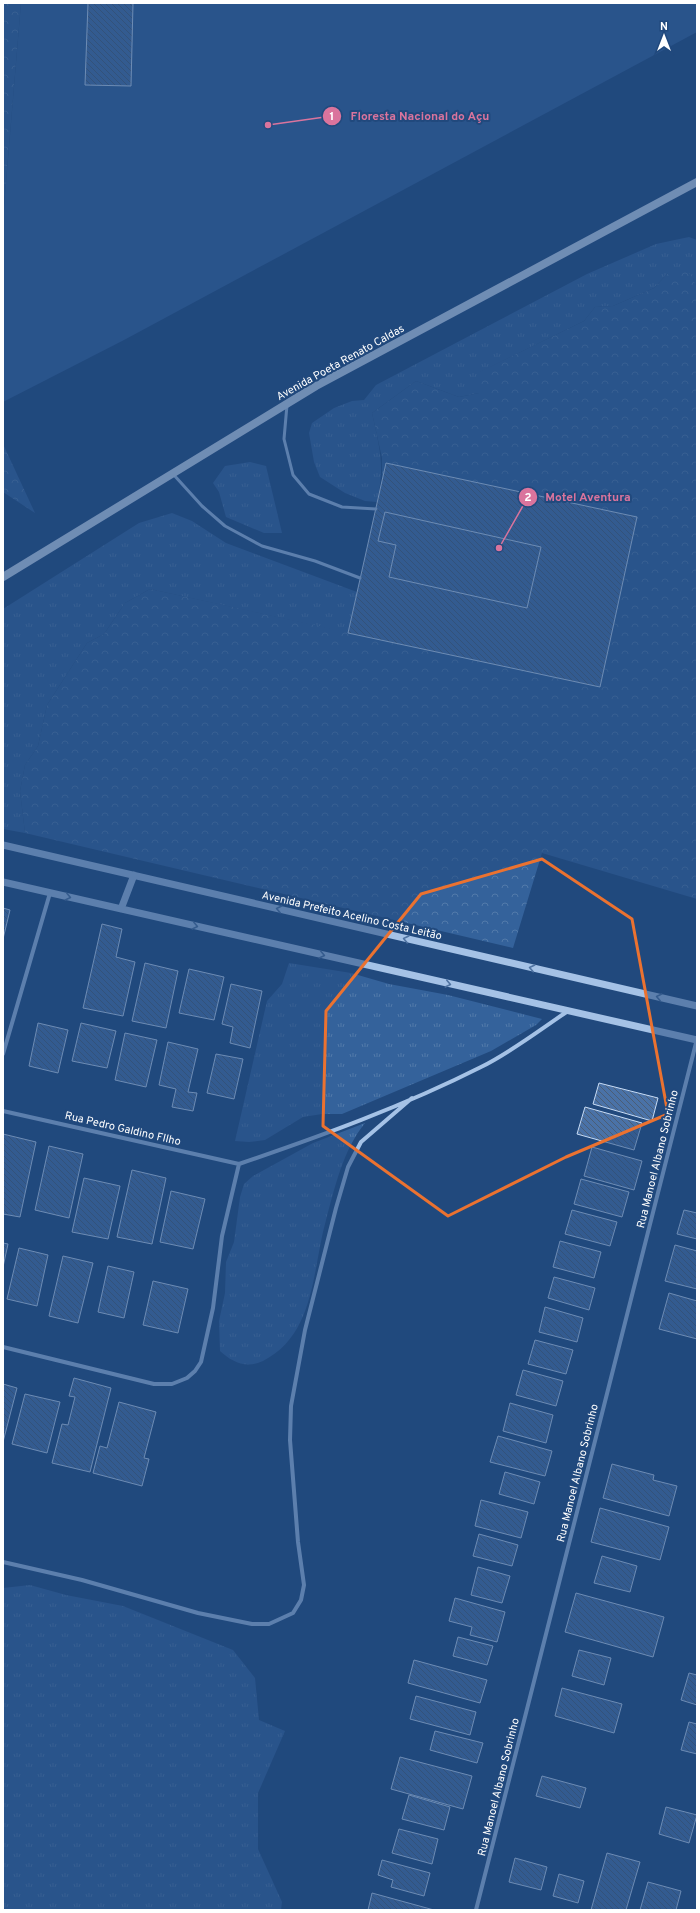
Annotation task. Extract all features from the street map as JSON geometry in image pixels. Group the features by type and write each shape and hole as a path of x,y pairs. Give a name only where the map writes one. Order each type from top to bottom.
{"main road":[{"name":"Avenida Poeta Renato Caldas","path":"3,577 316,386 697,182"}],"street":[{"name":"Avenida Prefeito Acelino Costa Leitão","path":"3,845 697,1006"},
{"path":"121,909 134,875"},
{"path":"3,882 697,1040"},
{"path":"3,1054 50,893"},
{"path":"3,1347 154,1384 172,1384 187,1378 195,1371 201,1362 214,1308 222,1236 239,1164 302,1142 412,1098 482,1066 568,1011"},
{"name":"Rua Manoel Albano Sobrinho","path":"476,1910 697,1040"},
{"path":"3,1562 82,1580 198,1613 252,1624 269,1624 293,1613 302,1600 304,1585 298,1542 290,1440 291,1406 305,1330 336,1208 348,1168 361,1142 412,1098"},
{"name":"Rua Pedro Galdino FIlho","path":"3,1111 239,1164"}],"lane":[{"path":"288,404 284,439 293,475 309,494 316,497 342,507 376,509"},
{"path":"173,474 202,506 225,526 262,546 315,560 360,578"}],"highlighted area":[{"path":"542,859 632,919 668,1114 566,1157 448,1216 323,1126 326,1011 421,894"}],"green space":[{"path":"3,3 21,3 3,218"},
{"path":"21,3 697,3 697,32 124,340 3,402 3,218"},
{"path":"689,237 697,240 697,288 693,278 668,273 654,288 613,306 595,307 584,321 480,372 479,393 459,397 416,381 372,413 381,467 381,478 377,502 365,501 345,493 320,477 314,462 309,433 312,423 334,408 352,401 364,400 376,385 587,274 656,244"},
{"path":"685,269 693,278 697,288 697,899 542,853 513,948 25,833 20,791 25,765 38,746 47,705 87,643 104,634 125,603 150,589 600,687 637,517 386,463 382,479 382,458 372,413 416,381 459,397 479,393 479,372 584,321 595,307 613,306 654,288 668,273"},
{"path":"3,444 35,513 3,492"},
{"path":"250,462 266,466 282,533 264,533 226,517 219,492 213,483 225,466"},
{"path":"172,513 192,521 226,543 357,592 348,633 150,589 125,603 104,634 87,643 47,705 38,746 25,765 20,791 25,833 3,829 3,609 139,523"},
{"path":"289,963 351,973 389,984 448,995 542,1019 536,1025 491,1051 342,1114 322,1114 303,1117 265,1140 249,1142 235,1141 267,1001 282,984"},
{"path":"365,1123 351,1145 341,1169 321,1239 314,1279 303,1317 293,1334 280,1349 263,1361 245,1364 234,1361 220,1351 219,1321 225,1293 226,1262 234,1242 240,1197 244,1184 253,1176 313,1143"},
{"path":"30,1585 66,1595 123,1606 233,1650 255,1678 259,1720 285,1731 258,1793 258,1849 282,1902 281,1910 3,1910 3,1588"}],"building":[{"path":"88,3 133,3 131,86 85,85"},
{"path":"386,463 637,517 600,687 348,633"},
{"path":"385,512 541,547 527,608 389,577 396,545 378,541"},
{"path":"3,908 10,910 3,939"},
{"path":"102,924 122,929 116,957 135,962 123,1016 83,1008"},
{"path":"145,963 178,971 166,1028 132,1021"},
{"path":"189,969 224,977 214,1020 179,1013"},
{"path":"231,984 262,991 250,1048 230,1043 233,1027 222,1024"},
{"path":"38,1023 68,1030 58,1073 29,1066"},
{"path":"81,1023 116,1031 107,1068 72,1061"},
{"path":"125,1033 157,1040 146,1087 115,1080"},
{"path":"168,1042 198,1049 188,1092 197,1093 193,1111 172,1107 176,1089 159,1085"},
{"path":"216,1054 243,1059 234,1099 207,1093"},
{"path":"599,1083 658,1098 652,1121 593,1104"},
{"path":"585,1107 642,1123 634,1150 577,1134"},
{"path":"3,1134 36,1142 20,1217 3,1214"},
{"path":"49,1146 83,1154 69,1218 35,1210"},
{"path":"592,1147 642,1161 634,1190 584,1176"},
{"path":"132,1170 166,1178 152,1244 117,1237"},
{"path":"84,1178 120,1186 108,1239 72,1232"},
{"path":"581,1179 629,1192 622,1217 574,1204"},
{"path":"171,1191 205,1199 193,1249 160,1242"},
{"path":"572,1210 617,1222 610,1246 565,1234"},
{"path":"684,1210 697,1213 697,1239 677,1234"},
{"path":"560,1241 601,1252 594,1278 553,1267"},
{"path":"3,1243 8,1244 3,1267"},
{"path":"675,1245 697,1251 697,1289 665,1281"},
{"path":"19,1248 48,1255 37,1306 7,1299"},
{"path":"63,1256 93,1263 78,1323 49,1316"},
{"path":"108,1266 134,1272 124,1318 98,1312"},
{"path":"554,1277 595,1288 589,1310 548,1298"},
{"path":"153,1281 188,1289 178,1333 143,1325"},
{"path":"669,1293 697,1301 697,1339 659,1329"},
{"path":"545,1307 583,1318 577,1342 539,1332"},
{"path":"535,1340 573,1350 566,1374 528,1364"},
{"path":"523,1370 563,1381 556,1406 516,1395"},
{"path":"74,1378 111,1388 90,1472 52,1463 62,1424 68,1425 75,1397 69,1396"},
{"path":"3,1384 17,1388 3,1442"},
{"path":"25,1394 60,1402 47,1453 12,1444"},
{"path":"119,1402 156,1412 144,1458 149,1459 142,1486 93,1473 100,1446 107,1448"},
{"path":"510,1403 553,1415 546,1443 503,1431"},
{"path":"498,1436 552,1451 545,1476 490,1462"},
{"path":"612,1464 654,1475 653,1480 677,1486 669,1516 603,1498"},
{"path":"505,1472 540,1482 534,1504 499,1494"},
{"path":"481,1500 528,1512 521,1538 475,1526"},
{"path":"600,1508 669,1527 660,1560 591,1542"},
{"path":"479,1534 518,1545 512,1566 473,1556"},
{"path":"602,1556 637,1566 630,1592 594,1583"},
{"path":"478,1567 510,1576 502,1603 471,1595"},
{"path":"576,1593 664,1617 653,1657 565,1632"},
{"path":"455,1598 505,1612 497,1642 470,1635 472,1627 449,1621"},
{"path":"458,1637 493,1646 487,1665 453,1656"},
{"path":"579,1650 611,1658 604,1685 572,1676"},
{"path":"414,1660 487,1680 480,1703 408,1683"},
{"path":"689,1673 697,1675 697,1705 681,1700"},
{"path":"562,1688 622,1704 614,1733 555,1716"},
{"path":"416,1696 476,1712 470,1735 410,1719"},
{"path":"689,1722 697,1724 697,1754 681,1750"},
{"path":"435,1731 483,1743 477,1763 430,1750"},
{"path":"400,1757 472,1776 463,1809 391,1789"},
{"path":"542,1776 586,1788 580,1808 536,1796"},
{"path":"409,1795 450,1807 444,1830 402,1819"},
{"path":"666,1807 697,1815 689,1843 659,1834"},
{"path":"399,1829 438,1839 432,1864 392,1853"},
{"path":"607,1853 640,1862 626,1910 591,1910"},
{"path":"515,1858 547,1867 541,1890 509,1882"},
{"path":"382,1860 430,1873 424,1896 391,1887 393,1880 378,1875"},
{"path":"559,1874 584,1881 578,1903 553,1896"},
{"path":"648,1882 681,1891 676,1910 640,1910"},
{"path":"372,1893 434,1910 368,1910"}],"place":[{"name":"Floresta Nacional do Açu","path":"268,125"},
{"name":"Motel Aventura","path":"499,548"}]}
